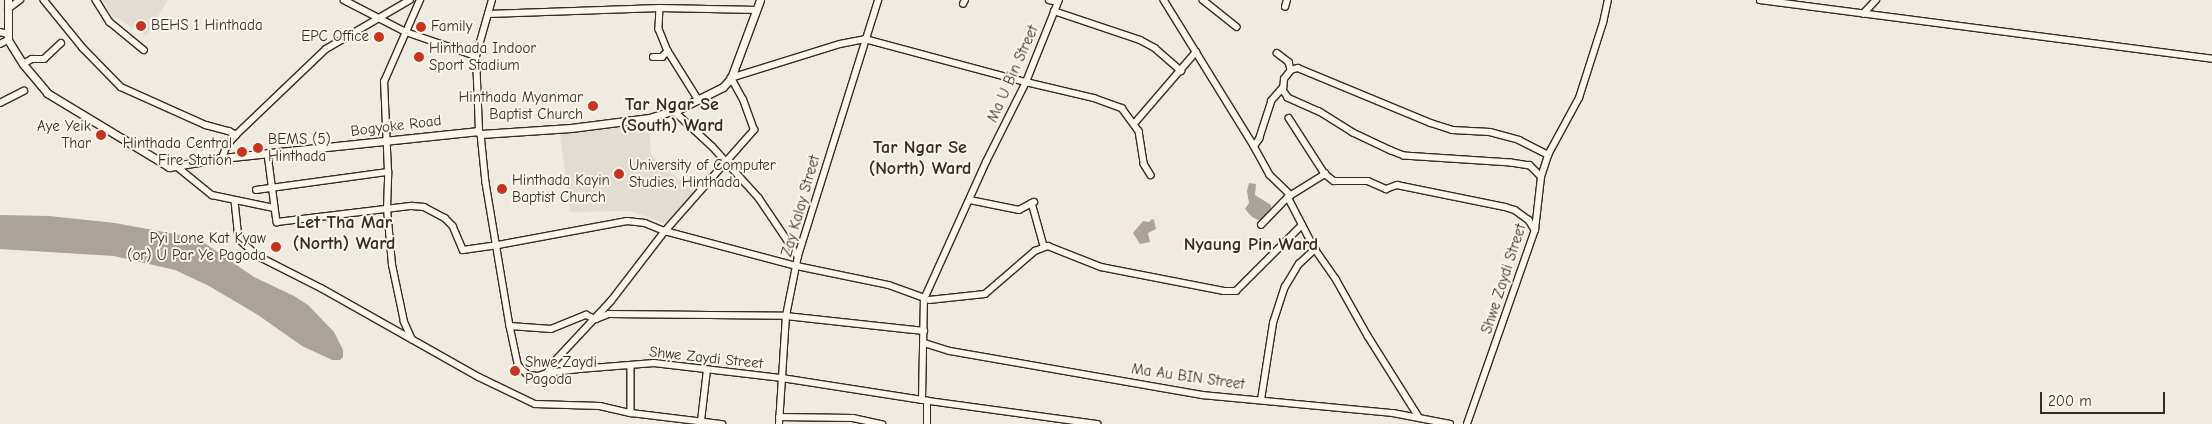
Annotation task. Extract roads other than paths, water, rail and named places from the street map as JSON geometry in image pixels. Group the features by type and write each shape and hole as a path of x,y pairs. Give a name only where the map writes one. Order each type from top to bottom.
{"main road":[{"path":"8,0 8,37 23,64 47,93 169,167 175,165"},
{"path":"730,78 760,0"},
{"name":"Bogyoke Road","path":"175,165 222,158 386,141 571,128 649,118 673,110 723,87 730,78"}],"street":[{"path":"8,9 20,0"},
{"path":"44,0 83,48 121,87 206,125 229,131 236,135"},
{"path":"96,0 110,22 144,50"},
{"path":"344,0 406,32 476,56"},
{"path":"359,7 361,0"},
{"path":"222,158 227,146 236,135 326,49 410,0"},
{"path":"412,340 397,294 387,209 388,172 384,82 420,0"},
{"name":"Shwe Zaydi Street","path":"492,0 476,56 480,133 486,183 510,326 518,365 528,375 538,376 547,373 654,363 782,378 1097,424"},
{"name":"Zay Kalay Street","path":"779,421 786,316 798,256 878,0"},
{"path":"1049,0 1058,1"},
{"path":"1164,0 1270,175 1290,196 1314,249 1336,279 1368,336 1419,417"},
{"path":"1203,0 1237,27"},
{"path":"1286,7 1287,0"},
{"name":"Shwe Zaydi Street","path":"1467,424 1535,230 1541,177 1548,155 1578,98 1603,23 1608,0"},
{"path":"1760,0 2212,59"},
{"path":"1863,14 1876,0"},
{"name":"Ma U Bin Street","path":"926,424 924,400 925,298 986,162 1026,82 1058,1"},
{"path":"660,8 659,29 668,52 698,99"},
{"path":"488,14 660,8 757,10"},
{"path":"1054,12 1140,40 1155,48 1181,71"},
{"path":"0,32 8,37 0,44"},
{"path":"547,373 596,319 665,231 754,130 743,100 730,78 840,44 865,39 1094,98 1122,108 1139,131 1144,164 1151,175"},
{"path":"23,64 32,59 44,59 61,43"},
{"path":"653,57 662,57 668,52"},
{"path":"1134,124 1196,52"},
{"path":"1277,53 1290,62 1291,70"},
{"path":"1541,177 1530,166 1511,163 1404,156 1352,133 1319,112 1288,98 1284,94 1284,79 1291,70 1298,68 1452,130 1497,134 1520,140 1548,155"},
{"path":"1254,146 1259,139 1272,101 1283,87"},
{"path":"0,102 24,91"},
{"path":"673,110 713,147 759,198 798,256"},
{"path":"1289,118 1325,174 1338,183 1368,182 1386,188 1397,185 1505,207 1515,210 1529,220 1535,230"},
{"path":"268,154 277,222 412,206 436,212 453,226 463,250 498,246 627,221 645,223 665,231 797,266 889,285 925,298 985,294 1029,255 1044,246"},
{"path":"175,165 212,195 274,208"},
{"path":"256,190 388,172"},
{"path":"1261,225 1290,196 1325,174"},
{"path":"970,200 1019,210 1033,203 1044,246"},
{"path":"235,201 239,240 258,256 321,288 479,377 535,404 600,406 631,413 722,424"},
{"path":"1044,246 1101,267 1230,292 1236,291 1302,225"},
{"path":"1261,400 1273,322 1285,287 1299,264 1314,249"},
{"path":"510,326 551,329 586,315 596,319 609,314 786,316 924,331"},
{"name":"Ma Au BIN Street","path":"924,343 950,351 1182,391 1419,417 1450,424"},
{"path":"630,364 631,413"},
{"path":"701,421 707,370"},
{"path":"779,421 853,418 882,424"}],"place":[{"name":"BEHS 1 Hinthada","path":"141,26"},
{"name":"Family","path":"421,27"},
{"name":"EPC Office","path":"379,37"},
{"name":"Hinthada Indoor Sport Stadium","path":"419,57"},
{"name":"Hinthada Myanmar Baptist Church","path":"593,106"},
{"name":"Aye Yeik Thar","path":"101,135"},
{"name":"BEMS (5) Hinthada","path":"258,148"},
{"name":"Hinthada Central Fire Station","path":"242,152"},
{"name":"University of Computer Studies, Hinthada","path":"619,174"},
{"name":"Hinthada Kayin Baptist Church","path":"502,189"},
{"name":"Pyi Lone Kat Kyaw (or) U Par Ye Pagoda","path":"276,247"},
{"name":"Shwe Zaydi Pagoda","path":"515,371"}],"district":[{"name":"Tar Ngar Se (South) Ward","path":"672,116"},
{"name":"Tar Ngar Se (North) Ward","path":"920,159"},
{"name":"Let Tha Mar (North) Ward","path":"344,234"},
{"name":"Nyaung Pin Ward","path":"1251,245"}]}
